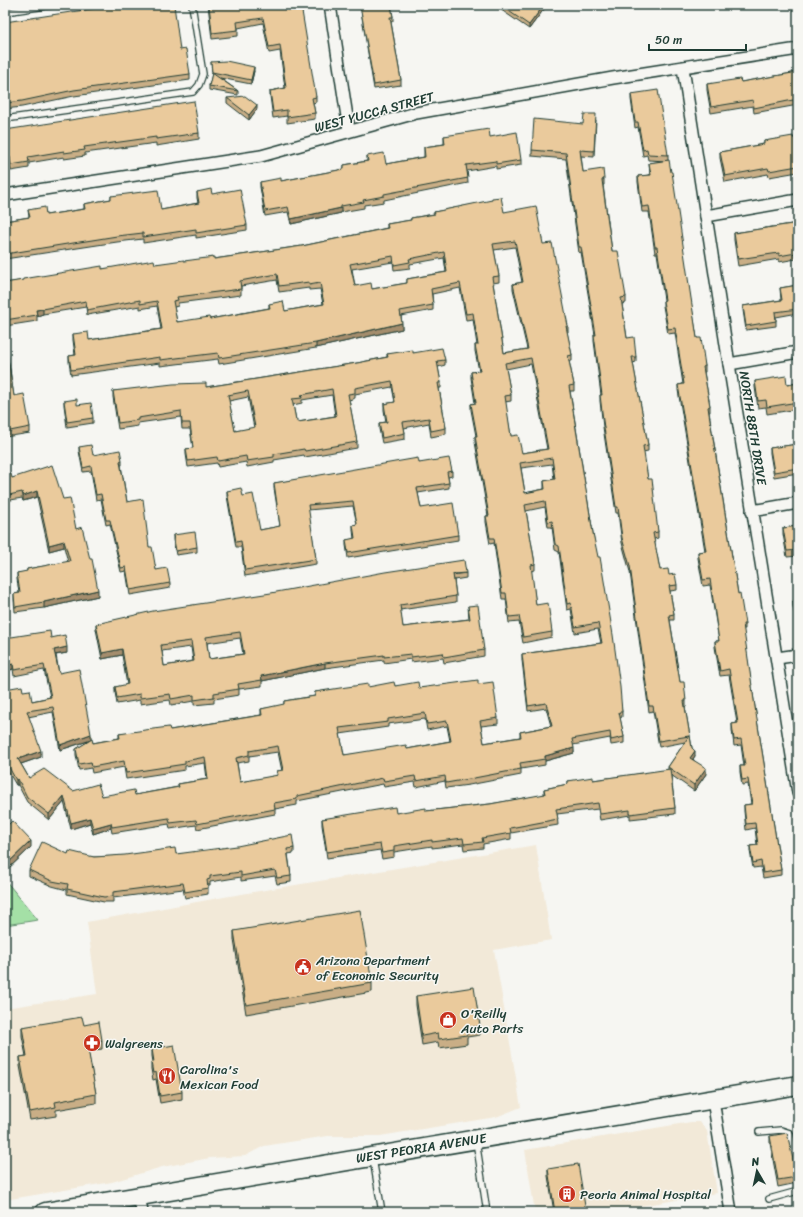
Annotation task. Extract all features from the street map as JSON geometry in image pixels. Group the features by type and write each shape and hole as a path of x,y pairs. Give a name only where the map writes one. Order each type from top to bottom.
{"main road":[{"name":"WEST PEORIA AVENUE","path":"45,1212 141,1204 372,1156 476,1140 798,1085"}],"street":[{"path":"330,5 349,130"},
{"name":"WEST YUCCA STREET","path":"5,195 260,156 313,143 349,130 416,113 798,49"},
{"name":"NORTH 88TH DRIVE","path":"683,68 752,511 798,793"},
{"path":"706,216 798,200"},
{"path":"729,364 798,352"},
{"path":"752,511 798,503"},
{"path":"777,658 798,655"},
{"path":"713,1100 731,1212"}],"lane":[{"path":"5,12 53,5"},
{"path":"5,120 193,92 199,85 203,74 192,5"},
{"path":"759,1132 781,1130 790,1133 798,1169"},
{"path":"476,1140 487,1212"},
{"path":"372,1156 382,1212"},
{"path":"770,1199 798,1191"}],"shaded area":[{"path":"536,845 551,940 494,950 521,1107 496,1117 380,1136 328,1136 264,1146 245,1156 210,1158 162,1167 112,1182 5,1200 5,1008 97,994 87,922 224,897"},
{"path":"691,1122 700,1122 707,1131 717,1193 623,1209 623,1212 535,1212 525,1150"}],"green space":[{"path":"5,880 38,920 5,925"}],"building":[{"path":"117,5 174,5 180,50 186,49 190,74 74,90 5,103 5,22"},
{"path":"209,5 241,5 241,9 261,5 301,5 316,97 312,98 315,113 287,117 287,110 273,112 270,91 286,88 280,45 269,47 263,18 237,22 238,30 212,33"},
{"path":"360,5 391,5 393,17 390,17 401,80 374,85"},
{"path":"500,5 544,5 529,25"},
{"path":"226,61 254,67 251,80 212,72 211,62"},
{"path":"798,72 798,99 754,108 753,100 711,107 707,84 740,79 741,82"},
{"path":"212,73 238,91 209,86"},
{"path":"658,90 668,155 648,154 647,149 643,150 638,122 635,122 631,94"},
{"path":"245,96 257,105 249,115 227,98"},
{"path":"194,101 199,133 156,139 156,137 84,147 85,150 64,153 64,151 28,157 29,162 11,165 10,157 5,158 5,130"},
{"path":"584,114 596,114 594,151 580,150 583,172 603,169 604,179 602,180 612,251 618,251 626,297 621,298 627,338 634,337 636,357 632,357 648,445 643,446 648,479 652,479 658,532 653,533 660,570 668,569 669,575 675,574 677,585 669,586 674,614 669,615 680,682 684,682 686,701 684,701 692,748 695,751 690,758 706,768 694,785 668,767 689,736 659,741 653,706 649,706 630,566 622,538 618,507 616,507 603,421 600,395 602,395 594,335 596,335 581,247 579,247 566,153 532,150 534,119 583,124"},
{"path":"489,129 490,137 517,132 521,160 496,164 496,161 466,165 468,178 384,194 384,196 363,200 364,202 341,206 341,208 291,219 288,207 265,211 260,182 281,178 281,181 344,169 344,165 368,161 367,156 384,153 386,164 425,157 424,147 445,144 444,136"},
{"path":"793,136 793,138 798,138 798,166 769,171 768,168 725,176 720,152 764,144 764,141"},
{"path":"669,160 697,338 701,338 705,366 703,367 710,406 708,407 738,594 740,593 745,624 743,624 755,707 781,870 763,873 761,861 753,863 750,846 758,845 755,823 746,824 744,805 752,804 748,779 742,780 740,766 745,766 741,739 734,740 732,724 738,723 729,669 720,671 715,641 719,641 710,579 703,580 698,552 706,551 678,385 684,384 675,328 668,329 663,301 665,300 657,247 655,247 649,206 642,207 638,176 651,175 649,163"},
{"path":"211,189 212,194 240,189 247,225 196,233 196,229 143,237 143,233 117,236 5,254 5,221 30,217 28,210 45,207 46,215 85,209 84,204 111,199 111,196 158,190 161,210 199,203 197,192"},
{"path":"501,197 504,212 536,206 543,244 552,243 568,326 566,326 572,355 568,356 574,385 569,386 593,533 598,557 600,557 613,635 622,712 619,712 624,737 611,740 610,732 572,739 574,748 545,756 545,759 520,763 521,769 446,783 445,776 416,781 415,776 384,781 383,778 297,796 297,799 274,803 275,809 197,824 196,820 170,823 169,818 112,827 111,823 93,828 90,818 71,823 64,796 49,814 27,797 18,779 16,780 5,759 5,689 22,686 23,691 30,690 32,701 51,697 44,665 14,670 13,664 5,666 5,638 50,631 51,638 65,635 67,647 54,650 59,673 79,669 91,734 60,745 53,707 27,711 41,751 18,759 29,778 44,769 73,791 98,784 102,796 134,790 135,795 179,787 178,784 208,779 205,757 185,761 185,764 126,773 124,761 92,767 91,762 79,764 76,749 92,739 93,743 120,738 119,734 169,727 170,730 262,715 261,709 284,704 284,701 315,696 315,692 340,688 368,684 368,687 394,682 395,686 418,682 419,688 478,680 478,684 493,682 498,718 480,721 484,743 521,737 520,732 552,726 546,703 528,706 522,654 602,643 598,623 575,627 571,603 567,604 559,546 555,544 552,521 548,522 545,501 525,505 535,564 531,565 536,605 548,603 552,632 523,637 519,616 509,617 506,593 502,593 494,538 490,538 486,516 489,516 471,404 476,403 471,372 480,371 475,345 478,345 473,313 466,314 460,283 431,289 433,305 400,311 402,323 316,343 219,358 218,353 160,360 160,357 71,370 69,356 76,355 73,334 88,332 89,340 162,329 157,301 140,304 140,300 87,310 86,301 36,310 37,315 5,320 5,283 102,266 102,269 154,260 155,264 214,257 214,259 302,246 388,228 387,224 411,220 411,218 435,214 434,212 492,200 492,198","holes":["515,241 523,282 513,284 528,349 504,353 492,277 499,276 493,244","444,252 447,272 407,279 407,283 372,289 371,283 355,286 350,264 393,256 394,265 410,262 409,259","277,274 279,286 309,282 309,285 320,283 324,304 285,311 283,301 269,304 270,308 210,319 209,317 177,322 173,301 178,300 177,297 241,289 240,281","531,358 548,449 522,453 518,435 511,436 505,396 511,395 505,363","552,458 555,479 544,481 545,489 525,493 520,463","425,713 427,724 447,721 451,741 407,749 406,745 344,755 339,728 388,722 388,719","278,746 283,770 277,771 278,775 240,782 236,758 249,755 249,751"]},
{"path":"798,223 798,246 795,246 796,253 779,256 779,253 738,259 734,233"},
{"path":"798,285 798,309 775,312 776,321 746,326 743,306 782,300 780,288"},
{"path":"5,339 14,396 24,394 30,427 5,432"},
{"path":"442,348 445,360 437,361 441,383 438,383 446,428 431,431 429,418 403,422 405,433 382,438 379,423 387,422 384,404 395,402 392,381 355,388 355,393 348,394 357,442 305,451 304,449 274,454 274,457 247,461 246,456 218,461 217,457 188,461 186,449 193,448 190,423 182,423 181,411 118,423 113,391 173,384 206,383 206,387 357,363 388,357 387,354 413,350 413,353","holes":["332,389 336,416 298,422 298,420 296,420 292,399 302,398 301,395","248,391 255,427 235,431 228,395"]},
{"path":"786,376 787,385 798,383 798,402 767,407 766,400 758,401 755,381"},
{"path":"77,399 77,405 91,403 93,418 67,422 64,401"},
{"path":"798,444 798,468 774,472 770,448"},
{"path":"91,445 93,455 120,450 122,460 120,461 127,502 143,499 149,547 152,547 156,570 167,568 170,583 130,590 126,567 121,568 110,520 106,520 101,494 96,495 91,466 83,468 79,447"},
{"path":"418,458 419,463 449,458 452,471 447,472 449,483 417,488 421,508 453,503 458,535 348,553 346,540 355,538 353,525 357,524 353,501 308,505 316,559 245,570 241,541 236,542 227,491 241,488 243,496 253,494 260,530 280,526 274,483"},
{"path":"52,465 63,499 70,498 76,529 82,527 90,559 92,559 98,590 15,607 14,594 20,593 17,573 27,571 27,569 70,561 64,541 49,545 37,491 23,496 22,492 5,496 5,475 11,474 12,478"},
{"path":"798,526 798,550 787,551 783,528"},
{"path":"195,532 197,547 176,551 173,535"},
{"path":"464,560 466,573 453,574 456,596 400,605 403,627 470,619 468,606 478,605 484,650 444,657 443,653 411,657 411,654 384,657 384,655 325,663 261,676 262,680 238,684 239,689 214,693 214,697 194,700 194,695 171,699 170,694 140,698 140,694 117,698 115,687 128,684 122,649 102,653 96,624 153,611 271,593 385,572","holes":["240,632 244,654 209,659 206,637","191,641 194,661 164,666 161,645"]},
{"path":"798,600 798,620 797,620 793,601"},
{"path":"670,769 675,808 630,814 630,810 600,814 598,803 556,809 558,819 510,828 511,833 482,838 483,842 464,844 463,838 432,842 432,840 394,846 394,851 382,853 380,844 327,852 322,819 395,807 396,813 426,808 426,811 490,804 545,794 544,789 568,784 568,781 593,777 593,780"},
{"path":"12,821 31,841 8,863 5,860 5,822 7,826"},
{"path":"292,835 294,848 287,849 291,876 277,878 275,870 241,876 241,872 210,876 210,879 207,880 208,888 185,892 183,883 113,892 113,896 104,897 67,889 68,884 52,881 29,870 42,842 68,854 69,851 94,857 125,855 175,848 176,854 237,846"},
{"name":"Arizona Department of Economic Security","path":"360,910 372,983 246,1005 234,931"},
{"name":"O'Reilly Auto Parts","path":"474,987 480,1026 466,1028 467,1035 439,1039 438,1033 422,1036 416,996"},
{"name":"Walgreens","path":"82,1017 84,1025 99,1022 102,1040 87,1043 96,1094 55,1102 56,1107 30,1112 20,1057 27,1056 22,1027"},
{"name":"Carolina's Mexican Food","path":"174,1045 182,1092 160,1096 156,1072 153,1073 151,1062 154,1062 152,1049"},
{"path":"787,1133 797,1177 778,1180 770,1136"},
{"name":"Peoria Animal Hospital","path":"578,1164 586,1212 555,1212 548,1169"},
{"path":"244,1209 244,1212 227,1212"}],"place":[{"name":"Arizona Department of Economic Security","path":"303,967"},
{"name":"O'Reilly Auto Parts","path":"448,1020"},
{"name":"Walgreens","path":"92,1043"},
{"name":"Carolina's Mexican Food","path":"167,1076"},
{"name":"Peoria Animal Hospital","path":"567,1194"}]}
